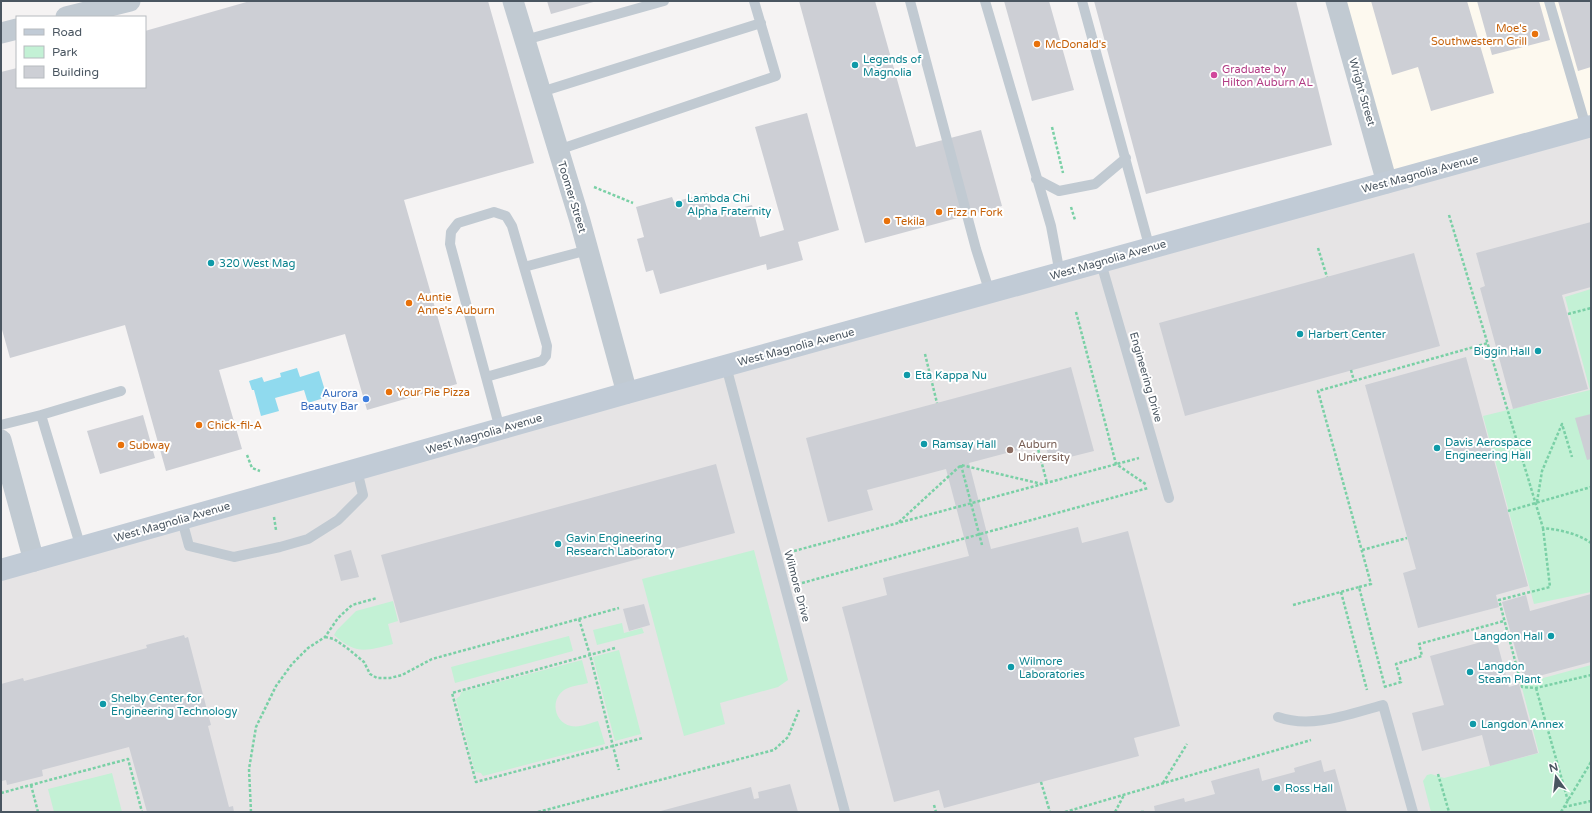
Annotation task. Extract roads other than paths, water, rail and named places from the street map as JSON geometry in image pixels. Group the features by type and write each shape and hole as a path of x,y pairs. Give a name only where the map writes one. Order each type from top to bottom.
{"street":[{"path":"70,16 130,1"},
{"name":"Toomer Street","path":"513,1 588,250 627,393"},
{"name":"Wright Street","path":"1336,1 1387,182"},
{"path":"1,33 16,29"},
{"name":"West Magnolia Avenue","path":"1,570 627,393 1101,263 1588,126"},
{"path":"1,440 34,561"}],"lane":[{"path":"525,40 664,1"},
{"path":"558,150 776,76 754,1"},
{"path":"910,1 976,249 990,293"},
{"path":"985,1 1051,226 1060,274"},
{"path":"1082,1 1150,249"},
{"path":"1549,1 1588,126"},
{"path":"541,92 760,23"},
{"path":"1036,178 1060,191 1095,184 1126,158"},
{"path":"486,377 542,361 546,356 547,346 512,226 506,216 494,212 458,223 451,232 450,244 500,429"},
{"path":"524,267 588,250"},
{"name":"Engineering Drive","path":"1101,263 1169,498"},
{"name":"Wilmore Drive","path":"726,366 845,812"},
{"path":"1,425 41,415 120,391"},
{"path":"41,415 81,548"},
{"path":"182,520 189,546 234,557 308,539 338,520 363,495 356,470"},
{"path":"1278,717 1291,722 1325,721 1383,705 1413,812"}],"water":[{"path":"297,368 300,377 319,371 327,397 308,403 304,390 275,398 279,411 261,416 254,390 252,390 249,381 262,377 264,382 281,377 280,373"}],"place":[{"name":"Moe's Southwestern Grill","path":"1535,34"},
{"name":"McDonald's","path":"1037,44"},
{"name":"Legends of Magnolia","path":"855,65"},
{"name":"Graduate by Hilton Auburn AL","path":"1214,75"},
{"name":"Lambda Chi Alpha Fraternity","path":"679,204"},
{"name":"Fizz n Fork","path":"939,212"},
{"name":"Tekila","path":"887,221"},
{"name":"320 West Mag","path":"211,263"},
{"name":"Auntie Anne's Auburn","path":"409,303"},
{"name":"Harbert Center","path":"1300,334"},
{"name":"Biggin Hall","path":"1538,351"},
{"name":"Eta Kappa Nu","path":"907,375"},
{"name":"Your Pie Pizza","path":"389,392"},
{"name":"Aurora Beauty Bar","path":"366,399"},
{"name":"Chick-fil-A","path":"199,425"},
{"name":"Ramsay Hall","path":"924,444"},
{"name":"Subway","path":"121,445"},
{"name":"Davis Aerospace Engineering Hall","path":"1437,448"},
{"name":"Auburn University","path":"1010,450"},
{"name":"Gavin Engineering Research Laboratory","path":"558,544"},
{"name":"Langdon Hall","path":"1551,636"},
{"name":"Wilmore Laboratories","path":"1011,667"},
{"name":"Langdon Steam Plant","path":"1470,672"},
{"name":"Shelby Center for Engineering Technology","path":"103,704"},
{"name":"Langdon Annex","path":"1473,724"},
{"name":"Ross Hall","path":"1277,788"}]}
